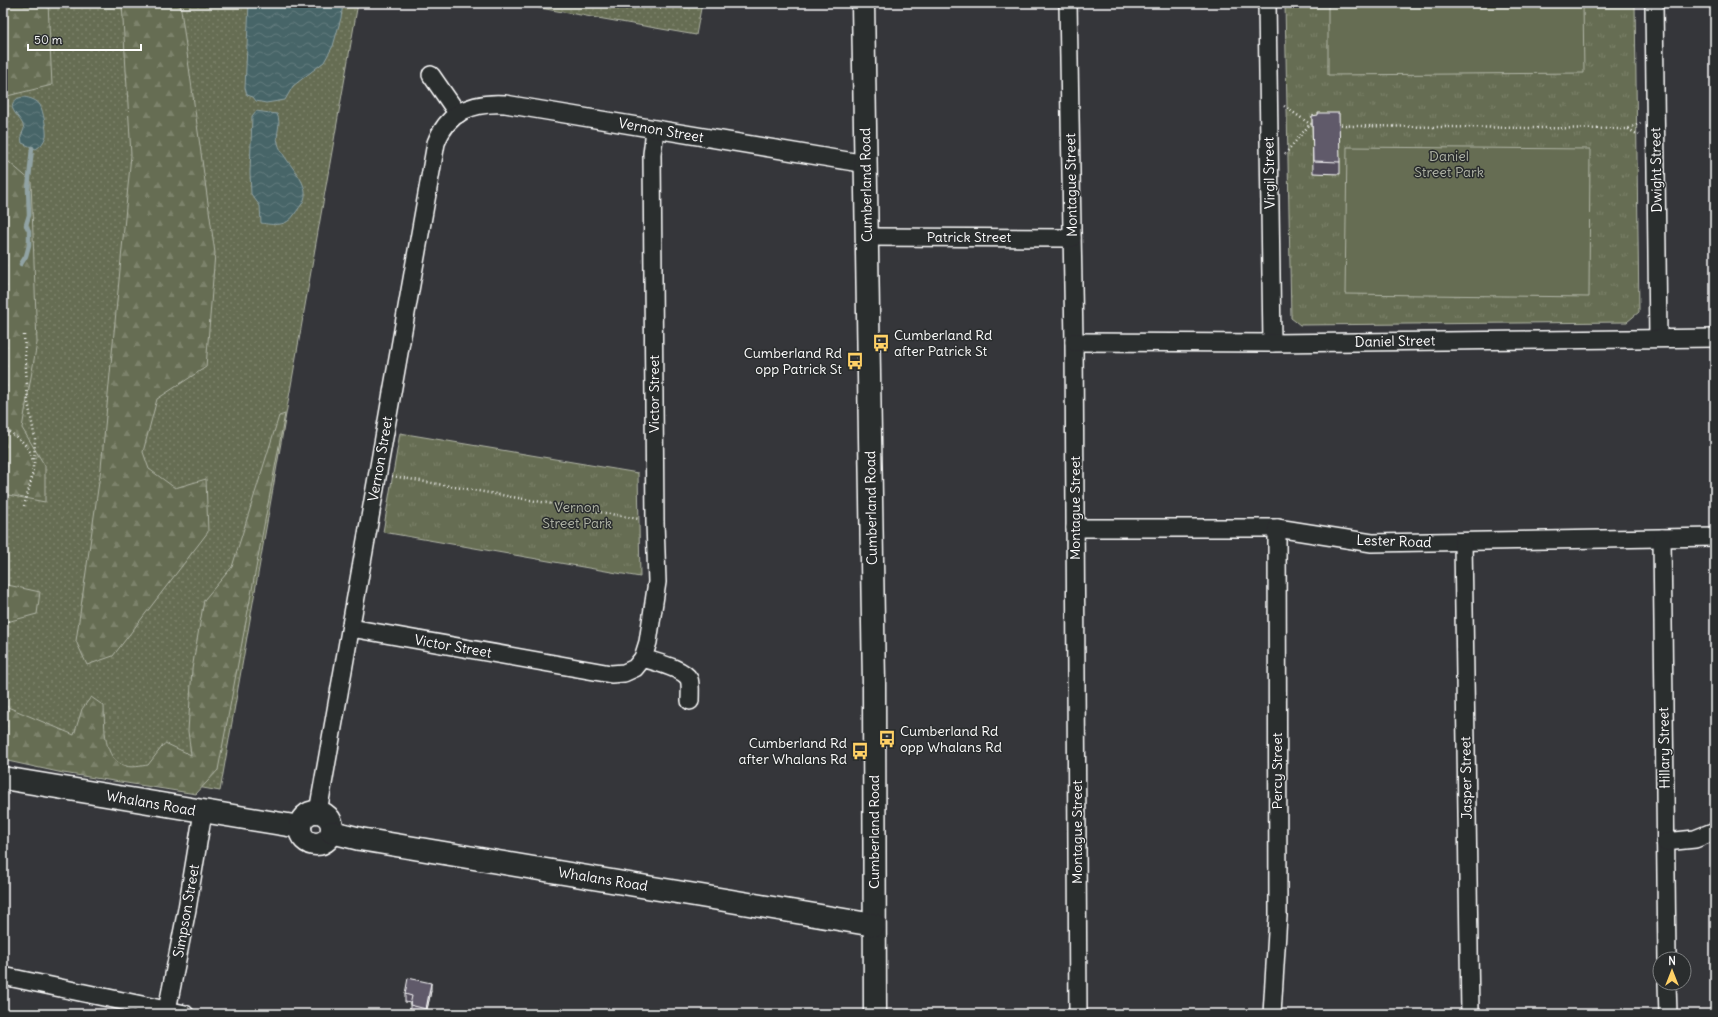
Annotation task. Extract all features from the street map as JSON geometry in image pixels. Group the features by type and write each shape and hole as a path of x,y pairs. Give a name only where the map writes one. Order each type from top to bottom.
{"street":[{"name":"Cumberland Road","path":"863,3 874,684 875,1014"},
{"name":"Montague Street","path":"1068,3 1074,342 1078,1014"},
{"name":"Virgil Street","path":"1267,3 1267,95 1270,172 1272,343"},
{"name":"Dwight Street","path":"1654,3 1658,338"},
{"path":"431,75 458,114"},
{"name":"Vernon Street","path":"318,812 436,142 444,127 458,114 481,104 505,104 866,164"},
{"name":"Victor Street","path":"351,628 611,674 630,671 639,664 643,658 648,642 657,582 655,522 652,154 655,130"},
{"name":"Patrick Street","path":"867,237 1072,238"},
{"name":"Daniel Street","path":"1074,342 1272,343 1715,338"},
{"name":"Lester Road","path":"1075,528 1277,528 1368,543 1715,537"},
{"name":"Percy Street","path":"1272,1014 1278,916 1277,528"},
{"name":"Hillary Street","path":"1662,538 1667,951"},
{"name":"Jasper Street","path":"1463,542 1470,1014"},
{"path":"643,658 665,665 685,675 690,682 690,701"},
{"name":"Whalans Road","path":"3,778 300,827"},
{"name":"Simpson Street","path":"167,1010 187,909 203,812"},
{"path":"318,812 324,814 330,819 332,824 332,832 326,841 315,844 305,840 301,833 300,827 302,820 307,815 318,812"},
{"path":"1665,842 1694,839 1715,831"},
{"name":"Whalans Road","path":"332,832 360,839 874,924"},
{"path":"3,976 184,1014"},
{"path":"1667,991 1668,1014"}],"path":[{"path":"1267,95 1310,124 1316,124"},
{"path":"1334,123 1352,126 1627,129 1656,117"},
{"path":"1270,172 1310,124"},
{"path":"24,335 28,402 35,439 34,466 24,506"},
{"path":"9,432 19,438 31,453 34,466"},
{"path":"377,474 655,522"}],"green space":[{"path":"3,3 358,3 220,791 3,753"},
{"path":"3,3 48,3 52,85 3,97"},
{"path":"122,3 180,3 215,253 206,367 157,399 143,452 149,469 175,488 206,479 208,532 113,656 87,665 76,641 101,468 131,155"},
{"path":"511,3 702,3 696,35"},
{"name":"Daniel Street Park","path":"1285,3 1635,3 1639,312 1627,322 1300,325 1291,318"},
{"path":"1328,3 1583,3 1584,73 1328,75"},
{"path":"1347,147 1590,149 1589,297 1345,294"},
{"path":"3,157 31,181 37,343 22,428 45,466 45,502 3,494"},
{"path":"285,414 218,770 196,794 63,773 3,760 3,705 74,735 82,709 91,697 104,706 106,741 109,750 118,763 131,767 148,765 165,743 191,755 188,731 192,669 204,600 232,567 279,416"},
{"name":"Vernon Street Park","path":"400,433 638,473 640,577 383,532"},
{"path":"3,584 40,592 37,614 3,623"}],"water":[{"path":"249,3 343,3 341,18 333,46 324,62 293,86 285,100 266,103 256,101 253,97 247,95 245,88"},
{"path":"24,97 39,103 43,116 46,136 42,144 36,149 22,143 21,136 24,129 21,120 12,107 16,100"},
{"path":"256,111 277,114 279,121 277,136 278,143 285,157 304,186 304,200 294,215 287,222 275,225 261,223 260,206 251,194 250,173 252,116"}],"building":[{"path":"1318,113 1339,113 1340,162 1313,161 1312,116 1318,115"},
{"path":"408,978 431,983 426,1009 410,1005 412,996 405,994"}],"waterway":[{"path":"21,264 26,256 29,245 29,231 26,225 29,215 28,189 32,148"}],"place":[{"name":"Cumberland Rd after Patrick St","path":"881,343"},
{"name":"Cumberland Rd opp Patrick St","path":"855,361"},
{"name":"Cumberland Rd opp Whalans Rd","path":"887,739"},
{"name":"Cumberland Rd after Whalans Rd","path":"860,751"}]}
